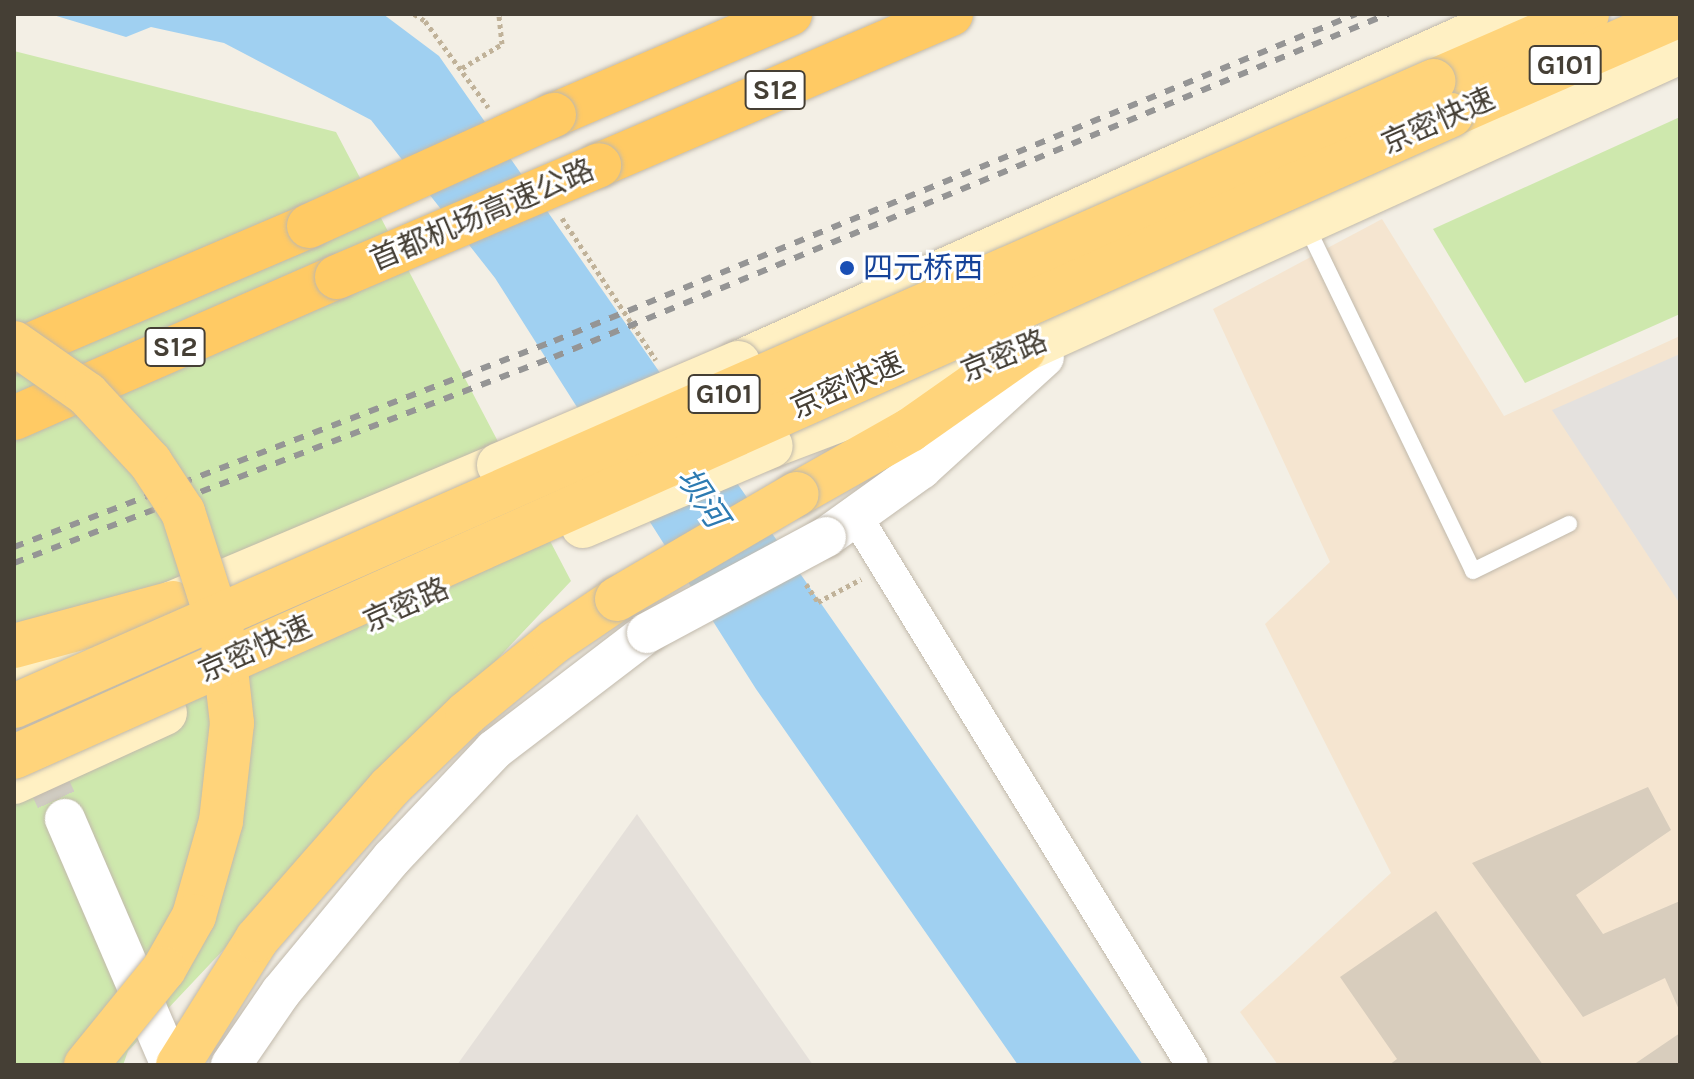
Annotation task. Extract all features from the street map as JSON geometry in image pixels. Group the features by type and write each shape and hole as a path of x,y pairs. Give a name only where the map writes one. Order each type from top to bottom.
{"highway":[{"name":"首都机场高速公路","path":"14,352 790,14"},
{"name":"首都机场高速公路","path":"14,418 951,14"},
{"name":"京密快速","path":"14,757 1442,98 1587,14"},
{"name":"京密快速","path":"14,706 1442,98 1680,15"},
{"path":"14,343 87,394 150,462 183,512 222,634 232,723 221,821 194,916 155,982 86,1065"},
{"path":"178,1065 257,939 389,788 478,704 555,641 617,599 910,430 1024,350"},
{"path":"15,655 173,603"}],"main road":[{"path":"173,603 738,363 1516,14"},
{"name":"京密路","path":"14,782 536,545 771,446 1024,350 1680,52"}],"street":[{"path":"231,1065 281,992 392,858 494,750 590,671 647,633 842,528 921,469 1049,353 1112,311"},
{"path":"842,528 886,566 1192,1065"},
{"path":"65,819 171,1065"}],"lane":[{"path":"1304,221 1473,571 1569,524"}],"path":[{"path":"414,14 462,68 497,120"},
{"path":"462,68 502,44 499,14"},
{"path":"558,212 662,368"},
{"path":"800,576 818,602 886,566"}],"shaded area":[{"path":"1382,219 1504,416 1680,336 1680,1065 1278,1065 1240,1012 1391,873 1265,624 1330,562 1213,309"},
{"path":"1680,354 1680,604 1552,410"},
{"path":"637,814 813,1065 457,1065"}],"green space":[{"path":"14,51 336,132 571,581 128,1051 123,1065 14,1065"},
{"path":"1680,117 1680,314 1525,383 1433,229"}],"water":[{"name":"坝河","path":"50,14 383,14 439,56 1143,1065 1018,1065 756,689 495,278 371,120 224,43 151,27 126,37"}],"building":[{"path":"1648,787 1671,830 1576,895 1603,934 1680,901 1680,1012 1665,978 1583,1017 1472,863"},
{"path":"1436,911 1543,1065 1389,1065 1397,1059 1340,977"},
{"path":"1680,1033 1680,1065 1633,1065"}],"tunnel":[{"path":"14,709 65,819"}],"railway":[{"path":"14,547 554,341 1356,14"},
{"path":"14,563 554,357 1388,14"}],"place":[{"name":"四元桥西","path":"847,268"}]}
